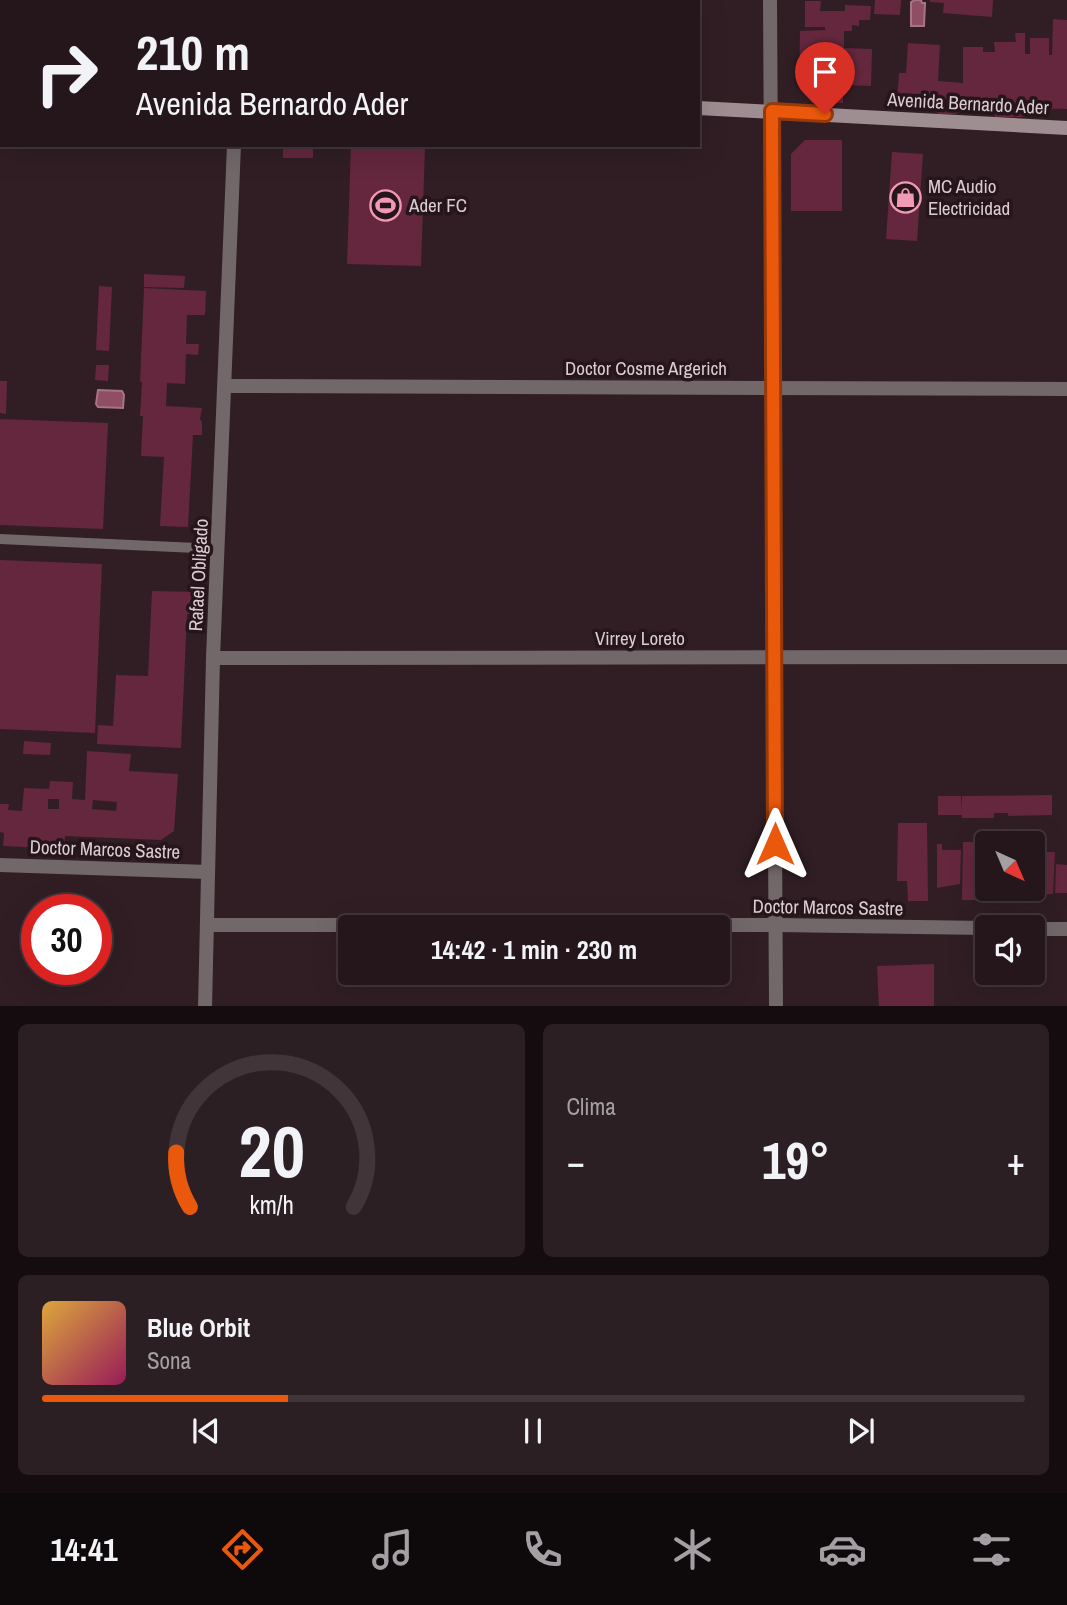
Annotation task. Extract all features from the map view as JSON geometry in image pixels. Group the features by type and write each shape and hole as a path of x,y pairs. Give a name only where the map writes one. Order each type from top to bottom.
{"main road":[{"name":"Avenida Bernardo Ader","path":"700,108 1067,128"}],"street":[{"path":"770,0 776,1006"},
{"name":"Rafael Obligado","path":"205,1006 213,657 234,147"},
{"name":"Doctor Cosme Argerich","path":"226,386 1067,389"},
{"name":"Virrey Loreto","path":"213,657 1067,657"},
{"name":"Doctor Marcos Sastre","path":"0,864 208,872"},
{"name":"Doctor Marcos Sastre","path":"207,925 975,928"},
{"path":"1045,929 1067,929"}],"lane":[{"path":"0,539 218,549"}],"shaded area":[{"path":"915,0 925,3 924,26 911,26 911,2"},
{"path":"98,390 122,391 123,408 98,407"}],"building":[{"path":"875,0 901,0 900,15 874,14"},
{"path":"930,0 993,0 992,17 943,13 944,3"},
{"path":"805,1 821,1 820,11 845,11 845,5 871,6 870,20 859,20 859,26 852,25 852,31 844,31 844,48 872,49 871,86 843,85 843,103 812,103 799,87 800,31 825,30 825,27 805,27"},
{"path":"1053,19 1067,20 1067,109 1025,108 1025,117 995,117 994,110 961,109 956,114 939,114 935,111 936,105 897,103 899,73 906,73 908,43 940,45 938,81 963,83 963,47 983,47 983,52 995,52 994,42 1016,42 1015,33 1025,33 1025,54 1030,54 1030,38 1049,38 1049,55 1052,55"},
{"path":"805,140 842,140 842,211 791,211 791,154"},
{"path":"283,147 313,147 313,158 283,158"},
{"name":"Ader FC","path":"351,147 425,147 421,266 347,264"},
{"name":"MC Audio Electricidad","path":"892,152 923,154 917,241 886,239"},
{"path":"144,274 185,276 184,288 144,287"},
{"path":"99,286 112,287 109,351 96,350"},
{"path":"144,288 206,291 205,315 187,315 186,344 199,344 198,355 186,354 185,384 167,383 166,406 202,408 202,435 193,435 188,527 160,526 164,457 141,456 143,416 140,416 140,382"},
{"path":"96,365 109,365 108,381 95,380"},
{"path":"0,381 7,381 6,414 0,413"},
{"path":"0,419 108,423 103,529 0,525"},
{"path":"0,560 102,564 95,733 0,729"},
{"path":"152,591 196,592 195,615 187,614 181,748 97,744 98,725 113,726 116,675 148,676"},
{"path":"24,741 51,743 50,755 23,754"},
{"path":"87,751 131,754 129,771 178,774 174,831 161,840 65,836 64,849 3,846 0,804 9,804 8,810 22,811 24,788 49,789 50,781 73,782 72,799 85,800","holes":["48,799 59,799 59,809 48,809","93,800 117,802 116,811 92,809"]},
{"path":"1052,795 1052,815 1008,816 1008,813 994,813 994,818 962,818 962,815 938,815 938,796 961,796 961,811 962,796"},
{"path":"898,823 927,823 928,901 908,901 907,881 897,881"},
{"path":"963,842 975,842 975,900 962,900"},
{"path":"937,844 942,844 942,850 961,850 960,884 937,888"},
{"path":"1045,852 1055,852 1053,894 1045,894"},
{"path":"1056,864 1067,865 1067,893 1055,893"},
{"path":"934,964 934,1006 879,1006 877,966"}],"place":[{"name":"MC Audio Electricidad","path":"905,197"},
{"name":"Ader FC","path":"386,205"}],"route":[{"path":"775,844 772,111 825,114"}]}
